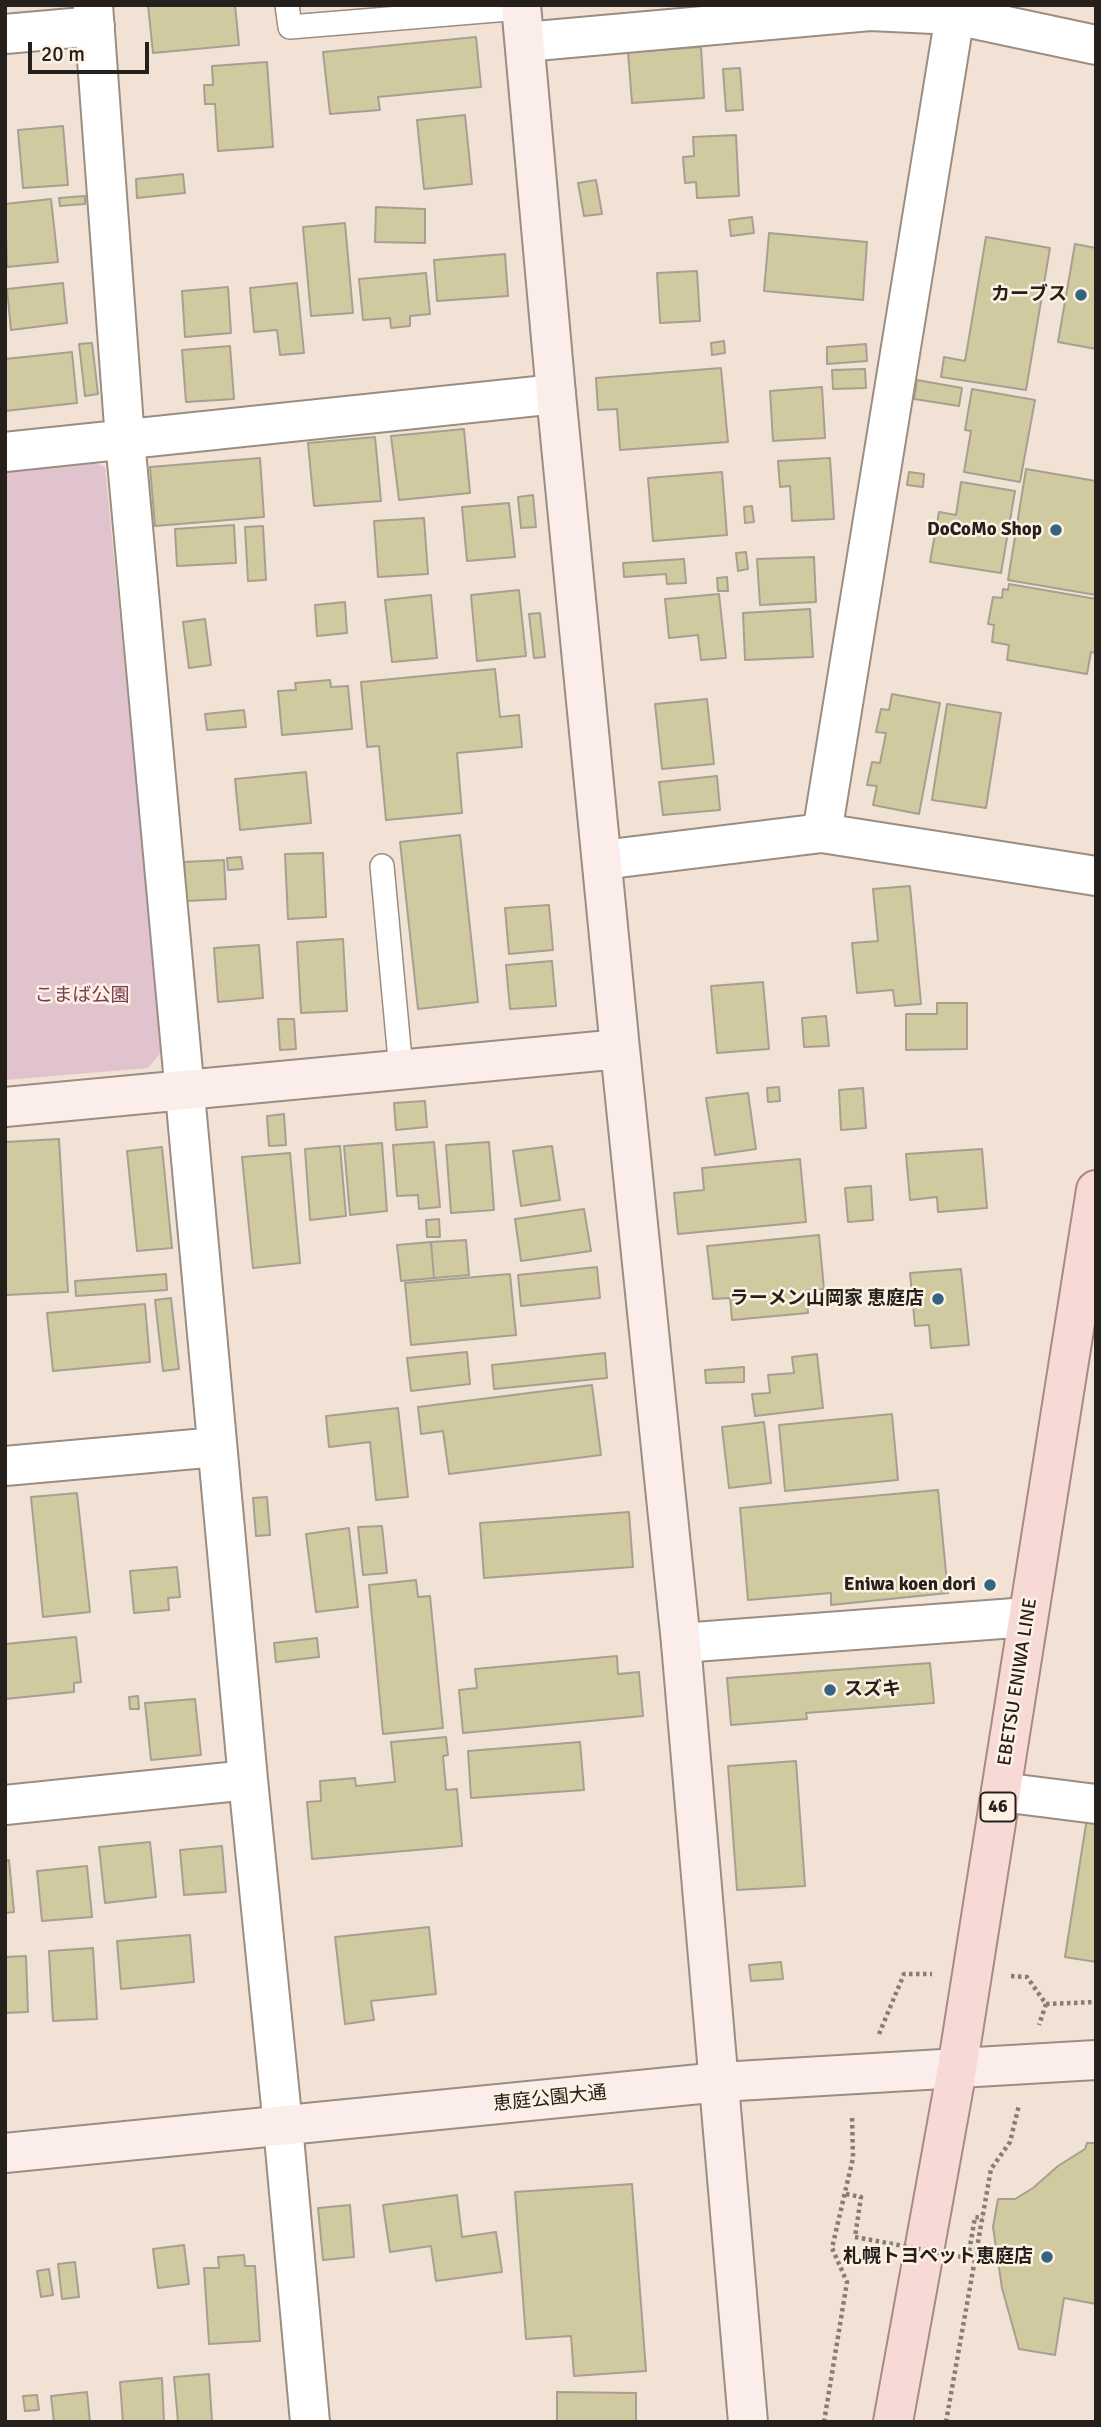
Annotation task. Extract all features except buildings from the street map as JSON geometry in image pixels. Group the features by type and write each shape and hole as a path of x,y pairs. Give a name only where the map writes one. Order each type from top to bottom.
{"main road":[{"name":"EBETSU ENIWA LINE","path":"893,2422 957,2069 1028,1617 1085,1323 1096,1190"}],"street":[{"path":"748,2422 681,1643 620,1049 522,19 870,11 955,15 1096,45"},
{"path":"5,34 94,15 125,440 310,2422"},
{"path":"822,833 955,15"},
{"path":"5,452 556,394"},
{"path":"602,860 822,833 1096,876"},
{"path":"5,1107 620,1049"},
{"path":"5,1466 217,1447"},
{"path":"681,1643 1028,1617"},
{"path":"5,1805 248,1780"},
{"path":"1000,1793 1096,1804"},
{"name":"恵庭公園大通","path":"5,2154 720,2082 1096,2060"}],"lane":[{"path":"287,5 290,27 522,19"},
{"path":"382,866 401,1070"}],"path":[{"path":"824,2422 847,2282 832,2248 853,2158 850,2122 862,2073 904,1975 972,1974 1027,1977 1046,2004"},
{"path":"1046,2004 1096,2003"},
{"path":"946,2422 984,2218 990,2169 1010,2142 1027,2065 1046,2004"},
{"path":"846,2194 861,2197 855,2237 968,2258 975,2217 984,2218"}],"green space":[{"name":"こまば公園","path":"91,461 105,467 163,1050 148,1068 5,1080 5,469"}],"place":[{"name":"カーブス","path":"1081,295"},
{"name":"DoCoMo Shop","path":"1056,530"},
{"name":"ラーメン山岡家 恵庭店","path":"938,1299"},
{"name":"Eniwa koen dori","path":"990,1585"},
{"name":"スズキ","path":"830,1690"},
{"name":"札幌トヨペット恵庭店","path":"1047,2257"}]}
